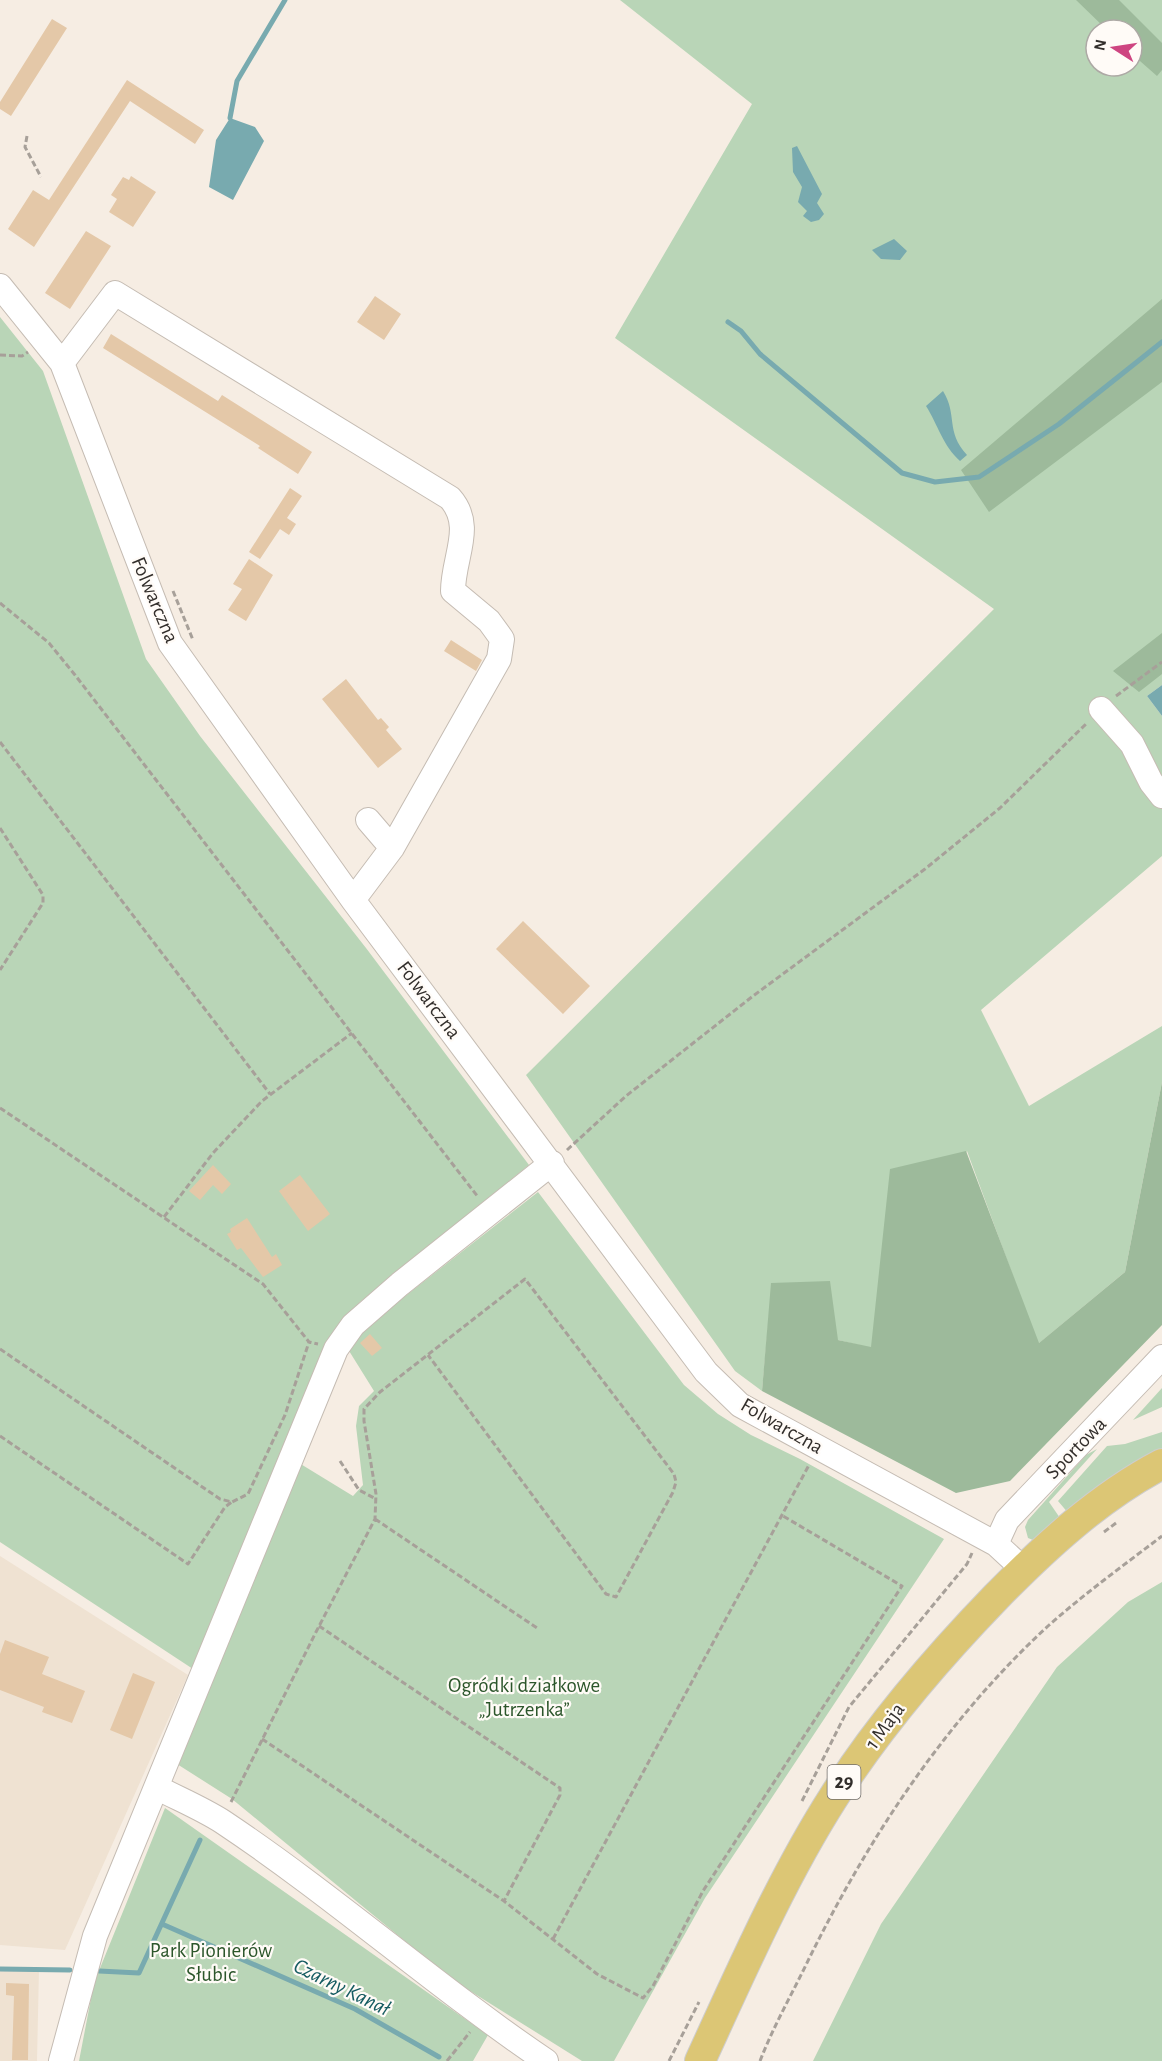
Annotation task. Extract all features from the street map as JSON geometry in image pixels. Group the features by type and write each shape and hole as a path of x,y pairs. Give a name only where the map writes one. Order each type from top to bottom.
{"main road":[{"name":"1 Maja","path":"700,2061 804,1848 834,1797 898,1707 970,1624 1023,1569 1080,1519 1162,1464"}],"street":[{"name":"Folwarczna","path":"0,286 62,363 170,643 353,900 552,1163 706,1372 740,1406 996,1544 1023,1569"},
{"path":"62,363 115,293 450,498 461,510 463,528 453,576 453,591 489,621 502,639 499,659 392,848 353,900"},
{"path":"1101,709 1132,744 1151,782 1162,796"},
{"path":"368,820 392,848"},
{"path":"61,2061 95,1936 158,1788 336,1349 353,1325 552,1163"},
{"name":"Sportowa","path":"996,1544 1007,1520 1162,1357"},
{"path":"158,1788 221,1821 310,1884 483,2017 546,2061"}],"path":[{"path":"27,136 25,147 41,177"},
{"path":"0,355 22,356 45,341"},
{"path":"172,588 186,619 194,645"},
{"path":"0,603 49,643 75,675 352,1032 489,1213"},
{"path":"552,1163 626,1096 753,996 925,869 1000,808 1048,758 1112,698 1162,662"},
{"path":"0,742 270,1094"},
{"path":"0,828 43,895 43,903 0,970"},
{"path":"164,1217 213,1153 270,1094 352,1032"},
{"path":"0,1108 263,1284 309,1341 336,1349"},
{"path":"221,1821 375,1520 376,1499 364,1409 380,1392 525,1279 674,1474 676,1482 616,1597 606,1594 428,1355"},
{"path":"0,1436 188,1564 225,1507 248,1494 285,1415 309,1341"},
{"path":"0,1349 220,1498 232,1502"},
{"path":"552,1940 819,1448"},
{"path":"340,1461 359,1490 376,1499"},
{"path":"262,1739 504,1902 597,1974 643,1998 653,1986 704,1891 902,1586 783,1516"},
{"path":"375,1520 537,1628"},
{"path":"760,2061 836,1903 884,1823 938,1747 997,1677 1049,1626 1162,1536"},
{"path":"319,1626 560,1788 560,1795 504,1902"},
{"path":"447,2061 483,2017"}],"shaded area":[{"path":"0,1556 188,1675 65,1950 0,1945"},
{"path":"0,1969 39,1969 37,2061 0,2061"}],"green space":[{"path":"620,0 1162,0 1162,685 1147,696 1162,716 1162,856 981,1010 1029,1106 1162,1026 1162,1082 1125,1272 1038,1344 967,1151 871,1348 838,1340 772,1283 762,1391 735,1371 526,1075 994,609 615,338 752,104"},
{"path":"1076,0 1119,0 1137,18 1095,18"},
{"path":"1144,25 1162,43 1162,70 1157,76 1144,65"},
{"path":"1162,299 1162,382 989,512 961,470"},
{"path":"0,317 43,371 146,659 200,736 366,948 529,1165 360,1302 332,1337 196,1671 0,1542"},
{"path":"1162,633 1162,674 1139,692 1113,671"},
{"path":"1162,1082 1162,1325 1010,1481 956,1493 762,1391 771,1283 830,1281 838,1340 871,1347 890,1169 966,1151 1039,1343 1125,1272"},
{"name":"Ogródki działkowe „Jutrzenka”","path":"538,1192 684,1385 718,1414 751,1435 800,1459 944,1539 705,1898 614,2061 582,2061 451,1979 232,1799 177,1764 299,1463 353,1496 363,1485 356,1426 359,1406 374,1391 346,1346 353,1337"},
{"path":"1162,1388 1162,1407 1133,1420"},
{"path":"1162,1432 1162,1452 1069,1514 1058,1501 1107,1446 1125,1444"},
{"path":"1097,1449 1049,1502 1060,1518 1033,1540 1028,1538 1025,1527 1028,1520 1086,1455"},
{"path":"1162,1582 1162,2061 813,2061 881,1924 1057,1667 1128,1602"},
{"name":"Park Pionierów Słubic","path":"165,1808 488,2035 473,2061 79,2061 94,1983"}],"water":[{"path":"230,118 255,127 264,141 233,200 209,187 216,140"},
{"path":"797,146 822,194 817,203 824,214 819,220 811,222 803,216 807,211 798,202 802,187 793,172 792,148"},
{"path":"894,239 907,251 900,260 881,259 872,250"},
{"path":"943,391 950,408 956,438 967,455 960,461 945,442 926,406"},
{"path":"1162,685 1162,716 1147,696"}],"building":[{"path":"52,19 67,28 11,116 0,109 0,102"},
{"path":"127,80 204,130 195,144 130,101 34,247 8,229 33,190 49,200"},
{"path":"131,176 156,192 133,227 109,212 117,199 111,195 123,177 129,180"},
{"path":"86,231 111,246 70,309 45,293"},
{"path":"375,296 401,314 384,340 357,322"},
{"path":"111,334 218,401 222,395 312,452 298,474 258,448 260,446 103,348"},
{"path":"290,488 302,496 287,518 296,524 289,535 280,529 260,559 249,552"},
{"path":"249,559 273,575 246,621 228,610 242,589 233,584"},
{"path":"451,640 482,660 476,671 444,651"},
{"path":"346,679 378,720 381,718 389,727 386,730 402,749 378,768 322,699"},
{"path":"523,921 590,986 563,1014 496,949"},
{"path":"213,1165 231,1184 222,1194 213,1185 200,1200 189,1191"},
{"path":"300,1175 330,1214 308,1231 279,1191"},
{"path":"247,1218 272,1257 276,1254 282,1265 263,1277 241,1248 237,1250 227,1234 231,1232 230,1229"},
{"path":"370,1334 382,1348 372,1356 360,1343"},
{"path":"5,1640 49,1657 42,1674 85,1691 72,1723 42,1712 44,1707 0,1690 0,1654"},
{"path":"133,1673 155,1682 132,1739 110,1730"},
{"path":"6,1983 29,1984 28,2060 12,2060 14,1996 6,1995"}],"waterway":[{"path":"230,118 237,81 285,0"},
{"path":"728,322 741,331 760,354 902,473 935,482 979,477 1059,424 1162,342"},
{"name":"Czarny Kanał","path":"99,1971 139,1973 200,1840"},
{"name":"Czarny Kanał","path":"162,1924 355,2009 439,2057"},
{"name":"Czarny Kanał","path":"0,1969 70,1970"}]}
